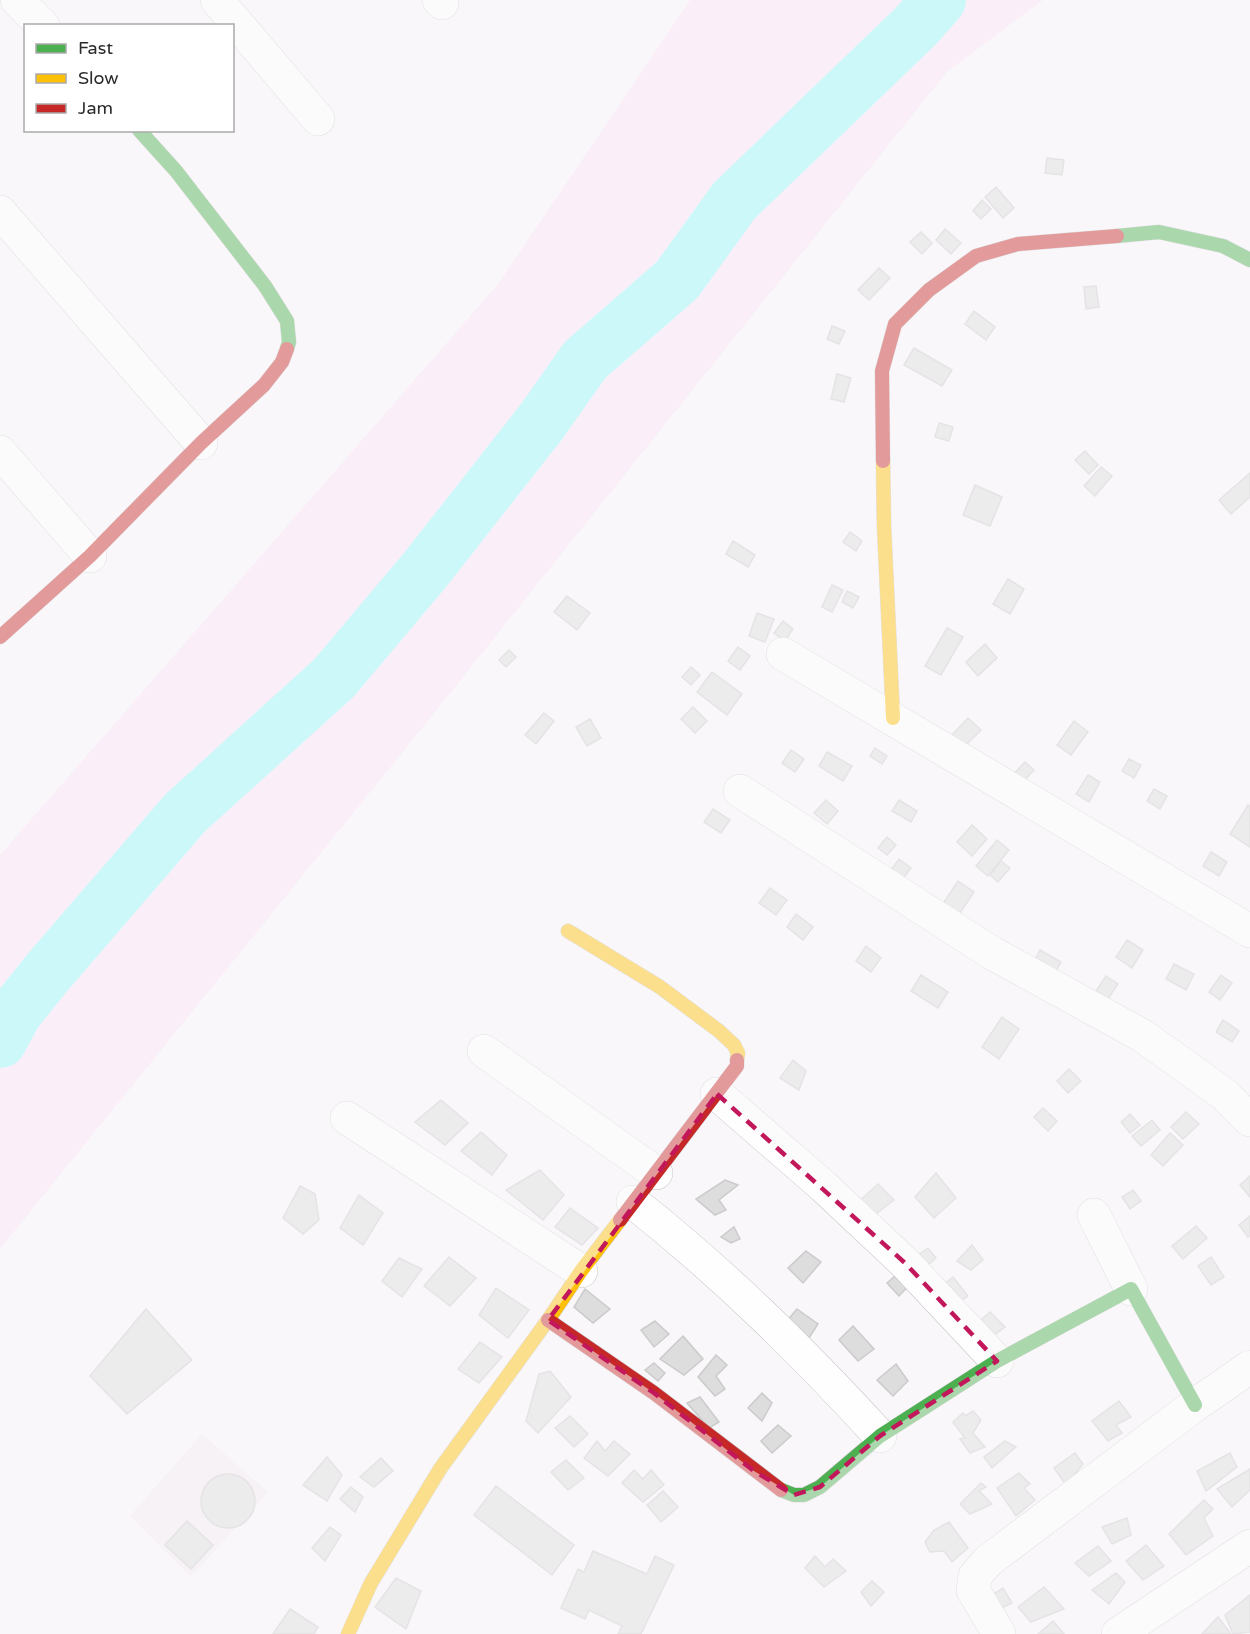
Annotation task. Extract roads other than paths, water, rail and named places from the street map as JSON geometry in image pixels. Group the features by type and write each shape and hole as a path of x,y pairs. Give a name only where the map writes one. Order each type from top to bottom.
{"street":[{"path":"17,0 40,24"},
{"path":"217,0 318,119"},
{"path":"0,636 90,556 201,443 264,385 282,362 289,342 287,321 265,286 176,171 141,132"},
{"path":"0,212 201,443"},
{"path":"893,718 884,526 882,370 895,324 929,290 976,256 1018,244 1159,232 1223,246 1250,260"},
{"path":"0,452 90,556"},
{"path":"783,654 1250,931"},
{"path":"740,791 992,952 1143,1036 1225,1095 1250,1120"},
{"path":"348,1634 371,1583 440,1469 581,1271 737,1066 738,1053 734,1045 660,987 568,931"},
{"path":"484,1051 656,1173"},
{"path":"717,1094 823,1186 905,1263 997,1361"},
{"path":"347,1118 581,1271"},
{"path":"633,1202 687,1244 750,1301 823,1374 880,1436"},
{"path":"1094,1215 1131,1289 1195,1405"},
{"path":"548,1320 654,1393 754,1472 781,1490 794,1495 804,1495 820,1487 880,1436 997,1361 1131,1289"},
{"path":"999,1634 973,1590 975,1576 988,1561 1195,1405 1250,1367"},
{"path":"1118,1634 1250,1546"}],"waterway":[{"path":"0,1041 15,1013 47,973 185,813 334,678 425,570 542,421 585,360 677,280 734,201 916,26 939,0"}]}
